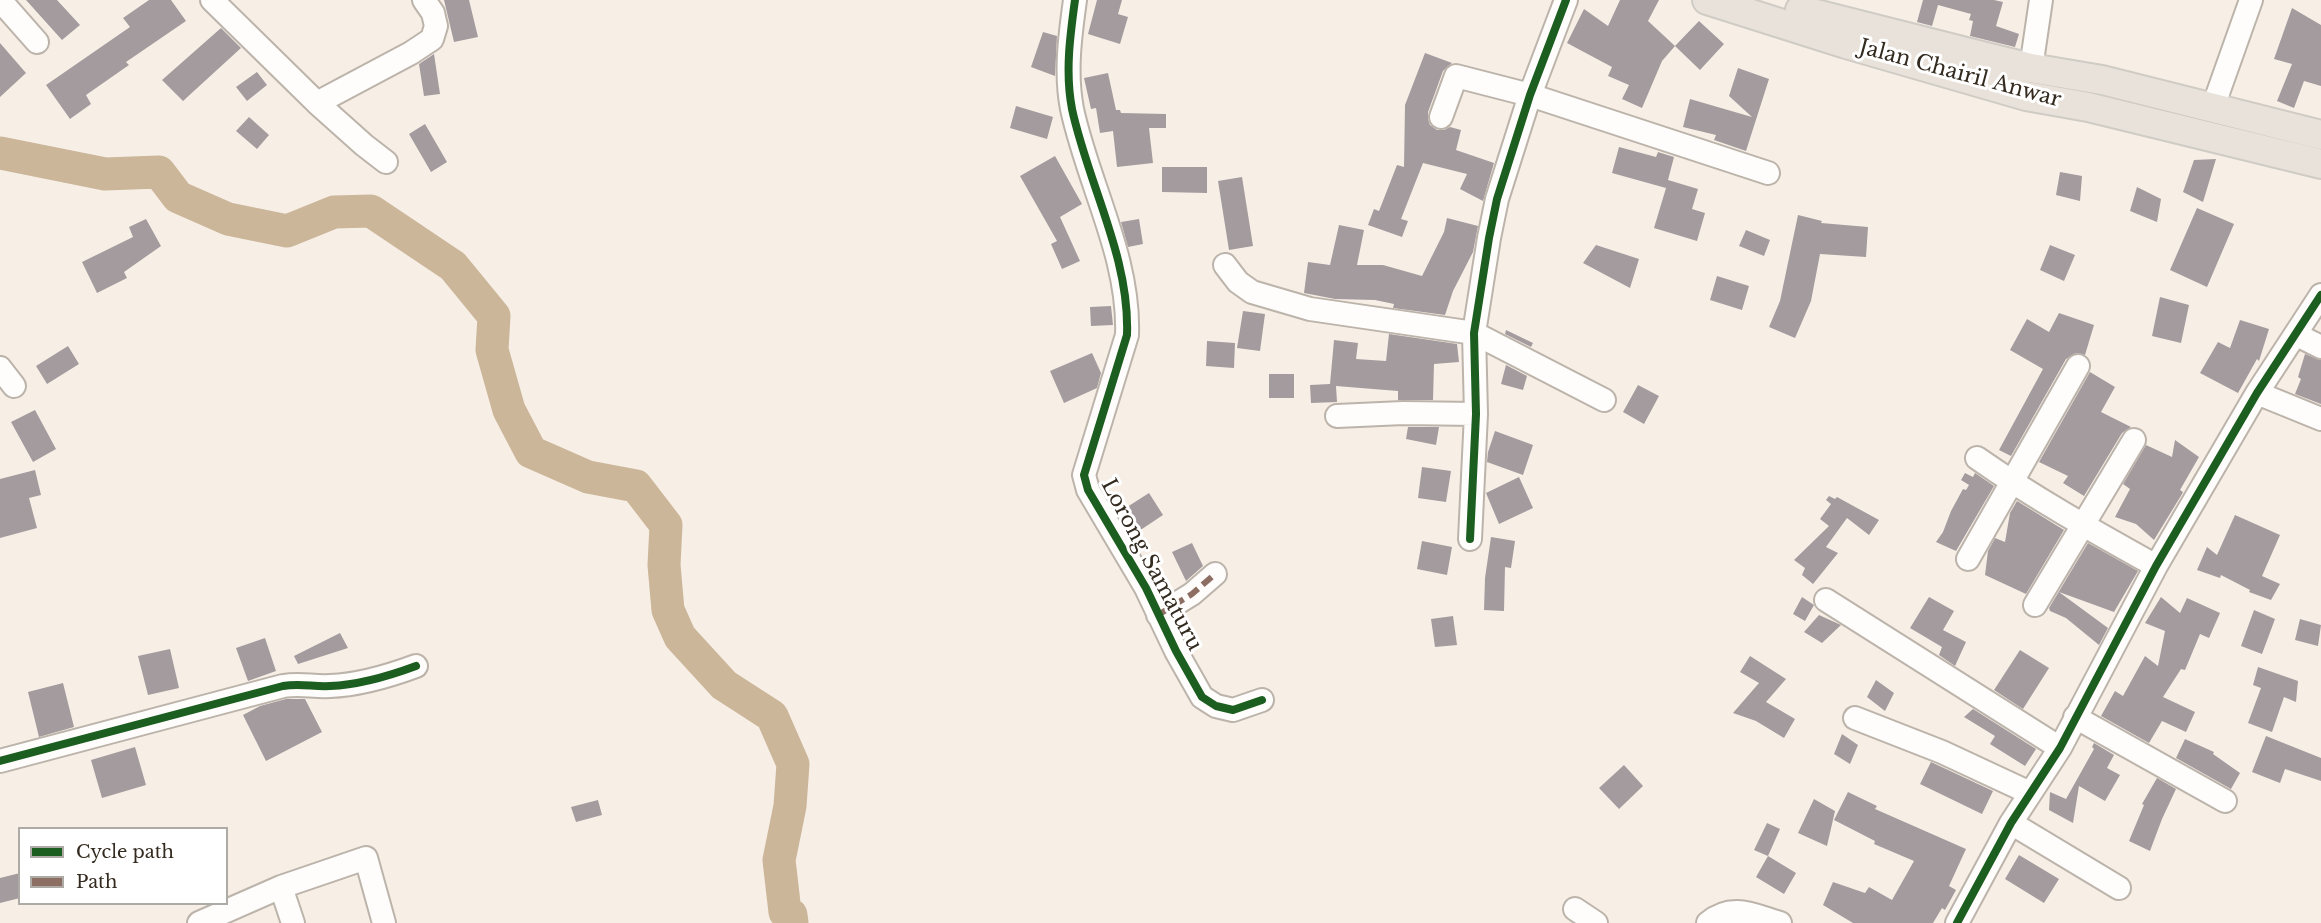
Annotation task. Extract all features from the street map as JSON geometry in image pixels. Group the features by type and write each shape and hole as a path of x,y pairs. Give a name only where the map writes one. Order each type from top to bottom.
{"main road":[{"name":"Jalan Chairil Anwar","path":"1707,0 1846,44 2026,96 2088,107 2321,164"},
{"name":"Jalan Chairil Anwar","path":"1763,0 2031,68 2102,80 2321,135"}],"street":[{"path":"0,0 37,42"},
{"path":"212,0 317,103 364,146 386,162"},
{"path":"317,103 411,53 432,39 436,26 433,13 424,0"},
{"name":"Lorong Samaturu","path":"1075,0 1067,73 1072,110 1120,274 1127,301 1128,317 1127,335 1084,475 1088,490 1097,509 1146,588 1202,697 1216,706 1233,710 1262,700"},
{"path":"1470,539 1476,414 1474,333 1497,199 1530,95 1566,0"},
{"path":"2031,68 2041,0"},
{"path":"2213,107 2251,0"},
{"path":"1441,117 1456,76 1530,95 1768,173"},
{"path":"1225,265 1238,282 1252,292 1301,306 1383,321 1474,333 1604,400"},
{"path":"1957,923 2011,823 2060,748 2156,566 2257,393 2321,295"},
{"path":"2297,334 2321,347"},
{"path":"1968,559 2078,366"},
{"path":"0,368 14,386"},
{"path":"2257,393 2321,419"},
{"path":"1337,416 1403,412 1476,414"},
{"path":"2035,605 2134,440"},
{"path":"1977,458 2012,483 2156,566"},
{"path":"1158,615 1192,594 1215,574"},
{"path":"1826,600 2060,748"},
{"path":"0,761 283,686 301,683 311,686 345,685 392,675 416,666"},
{"path":"2075,717 2225,801"},
{"path":"1855,718 1942,752 2030,793"},
{"path":"2011,823 2119,888"},
{"path":"199,923 281,887 366,858 384,923"},
{"path":"281,887 293,923"},
{"path":"1575,909 1596,923"},
{"path":"1708,923 1725,912 1736,911 1780,923"}],"building":[{"path":"26,0 57,0 80,25 62,40"},
{"path":"149,0 171,0 186,21 126,62 129,65 86,95 91,104 70,119 46,85 130,27 123,18"},
{"path":"444,0 469,0 478,37 454,42"},
{"path":"1097,0 1122,0 1118,14 1128,17 1120,44 1088,34"},
{"path":"1620,0 1659,0 1648,21 1675,46 1662,61 1642,108 1622,99 1629,85 1608,76 1612,67 1567,43 1584,9 1608,26"},
{"path":"1923,0 2003,2 1996,26 2019,34 2015,47 1970,36 1973,21 1969,20 1971,14 1938,5 1932,26 1917,22"},
{"path":"2292,8 2321,25 2321,86 2304,81 2294,108 2277,101 2292,64 2274,59"},
{"path":"1699,21 1724,44 1700,70 1675,46"},
{"path":"221,28 241,48 183,101 162,80"},
{"path":"1043,32 1057,36 1055,76 1031,67"},
{"path":"0,43 26,73 0,97"},
{"path":"1425,53 1452,63 1443,71 1428,112 1430,125 1437,130 1450,127 1461,130 1456,150 1494,163 1483,201 1460,189 1467,174 1423,163 1401,219 1408,221 1402,237 1368,225 1374,209 1379,211 1397,165 1404,167 1405,105"},
{"path":"434,54 440,94 424,96 419,64"},
{"path":"1738,68 1769,79 1746,151 1714,140 1716,135 1683,127 1690,99 1752,117 1729,96"},
{"path":"257,72 267,85 247,101 236,87"},
{"path":"1108,73 1116,110 1120,110 1121,113 1166,114 1166,128 1149,128 1153,163 1117,167 1113,131 1100,133 1096,108 1091,109 1084,78"},
{"path":"1016,106 1053,117 1047,139 1010,128"},
{"path":"249,117 269,135 257,149 236,131"},
{"path":"425,124 447,162 431,172 409,134"},
{"path":"1619,147 1656,157 1658,152 1674,157 1668,180 1698,189 1692,209 1705,213 1697,241 1654,228 1666,188 1612,173"},
{"path":"1055,156 1082,204 1060,217 1080,261 1062,269 1051,244 1057,241 1020,176"},
{"path":"2216,159 2203,202 2183,192 2194,160"},
{"path":"1162,167 1207,167 1207,193 1162,192"},
{"path":"2060,172 2082,176 2080,201 2056,195"},
{"path":"1242,177 1253,246 1229,250 1218,181"},
{"path":"2137,187 2161,199 2157,222 2130,211"},
{"path":"2197,208 2234,224 2207,287 2170,270"},
{"path":"1798,215 1822,221 1821,223 1868,227 1866,257 1820,254 1811,301 1795,338 1769,327 1780,301"},
{"path":"1447,218 1478,226 1473,252 1453,291 1445,315 1393,308 1394,304 1375,300 1335,299 1304,293 1308,262 1330,265 1339,225 1364,230 1357,265 1383,265 1422,276 1444,232"},
{"path":"146,219 161,246 124,272 127,278 97,293 82,262 133,237 129,227"},
{"path":"1139,219 1143,244 1128,247 1121,222"},
{"path":"1746,230 1770,240 1764,256 1739,246"},
{"path":"1596,245 1639,259 1630,288 1583,263"},
{"path":"2050,245 2075,255 2064,281 2040,270"},
{"path":"1717,276 1749,286 1742,310 1710,300"},
{"path":"2160,297 2189,305 2181,343 2152,336"},
{"path":"1111,306 1113,325 1091,326 1090,307"},
{"path":"1243,311 1265,314 1260,351 1237,348"},
{"path":"2059,313 2094,325 2085,355 2077,353 2066,359 2011,456 1999,450 2043,369 2010,350 2027,319 2049,332"},
{"path":"2240,320 2269,329 2259,361 2257,359 2238,393 2200,373 2218,342 2230,348"},
{"path":"1506,330 1533,343 1531,347 1505,334"},
{"path":"1389,334 1457,344 1459,362 1434,364 1433,400 1398,400 1398,391 1336,386 1337,402 1311,403 1310,385 1330,384 1334,340 1358,343 1356,359 1386,361"},
{"path":"1207,341 1235,343 1234,368 1206,366"},
{"path":"68,346 79,364 47,384 36,366"},
{"path":"1092,353 1101,373 1097,388 1064,403 1050,371"},
{"path":"2305,354 2321,360 2321,404 2295,394 2301,379 2298,377"},
{"path":"1506,365 1527,376 1523,390 1501,384"},
{"path":"2090,372 2115,387 2101,412 2131,427 2122,433 2084,496 2063,483 2068,476 2039,462"},
{"path":"1269,374 1294,374 1294,398 1269,398"},
{"path":"1638,385 1659,396 1644,424 1623,412"},
{"path":"35,410 56,449 33,462 11,422"},
{"path":"1408,427 1439,427 1436,445 1406,439"},
{"path":"1495,431 1533,445 1523,475 1487,462"},
{"path":"2175,440 2199,457 2180,490 2182,494 2154,540 2136,524 2115,517 2130,489 2123,484 2146,445 2172,457"},
{"path":"1422,467 1451,471 1446,502 1418,498"},
{"path":"35,470 41,495 29,498 37,528 0,538 0,479"},
{"path":"1965,473 1973,477 1975,473 1994,486 1956,551 1936,542 1963,489 1966,490 1969,485 1961,480"},
{"path":"1519,477 1533,508 1499,524 1486,493"},
{"path":"1149,493 1163,515 1139,531 1124,509"},
{"path":"1829,496 1835,499 1837,497 1879,520 1869,535 1847,518 1826,547 1838,553 1813,584 1802,575 1805,568 1794,560 1829,526 1820,519 1831,504 1826,500"},
{"path":"2017,501 2064,530 2026,594 1985,575 1988,551 1995,538 2005,542 2010,513"},
{"path":"2235,515 2280,535 2262,576 2280,584 2271,600 2249,592 2250,590 2221,575 2220,578 2197,570 2207,547 2217,555"},
{"path":"1491,537 1515,541 1511,568 1505,567 1504,611 1484,610 1485,578"},
{"path":"1422,541 1452,547 1447,575 1417,569"},
{"path":"1192,543 1203,566 1186,581 1172,552"},
{"path":"2088,543 2138,571 2114,612 2059,592 2108,628 2099,645 2066,618 2050,611 2049,608"},
{"path":"1802,597 1814,605 1805,621 1793,614"},
{"path":"1929,597 1954,611 1943,630 1966,642 1955,666 1939,655 1942,647 1910,628"},
{"path":"2161,597 2180,613 2187,598 2220,613 2209,638 2200,634 2185,670 2181,669 2163,697 2195,712 2186,732 2162,721 2149,743 2101,716 2115,691 2123,696 2145,656 2158,666 2165,631 2145,623"},
{"path":"2254,610 2275,619 2262,654 2241,646"},
{"path":"1819,615 1841,625 1822,643 1804,632"},
{"path":"1453,616 1457,645 1435,647 1431,619"},
{"path":"2300,619 2321,625 2318,646 2295,640"},
{"path":"340,633 348,648 298,664 294,656"},
{"path":"265,638 276,671 248,681 236,648"},
{"path":"170,649 179,688 148,695 138,656"},
{"path":"2020,650 2049,668 2023,709 1994,690"},
{"path":"1750,656 1786,679 1766,702 1795,719 1784,738 1756,721 1733,713 1759,683 1740,672"},
{"path":"2258,667 2298,681 2296,702 2284,697 2272,732 2248,723 2261,688 2253,685"},
{"path":"1876,680 1894,693 1885,711 1867,697"},
{"path":"63,683 74,727 39,737 28,692"},
{"path":"286,699 305,699 322,732 266,761 243,715 260,706"},
{"path":"1973,709 2036,749 2025,766 1990,744 1995,736 1964,717"},
{"path":"1842,734 1858,745 1850,764 1834,754"},
{"path":"2266,736 2321,758 2321,781 2285,769 2280,783 2252,772"},
{"path":"2185,739 2214,752 2213,754 2240,773 2231,789 2176,758"},
{"path":"2094,743 2114,755 2107,768 2120,775 2105,801 2079,786 2073,823 2049,810 2050,792 2066,799 2094,749 2092,747"},
{"path":"135,747 146,785 102,798 91,760"},
{"path":"1931,762 1993,791 1982,814 1920,784"},
{"path":"1624,765 1643,786 1619,809 1599,788"},
{"path":"2157,778 2176,789 2150,851 2129,841 2144,805 2142,804"},
{"path":"1848,792 1877,806 1875,809 1966,849 1949,886 1956,890 1945,910 1942,908 1933,923 1853,923 1823,905 1833,882 1865,893 1869,887 1892,900 1914,861 1874,844 1875,841 1834,820"},
{"path":"1814,799 1835,811 1827,846 1798,833"},
{"path":"598,800 602,815 576,822 571,807"},
{"path":"1767,823 1780,829 1768,856 1754,850"},
{"path":"2019,855 2059,879 2044,903 2005,879"},
{"path":"1768,856 1796,873 1784,894 1756,877"},
{"path":"18,874 18,898 0,903 0,878"}],"waterway":[{"path":"0,153 105,174 159,172 178,197 228,219 287,231 334,212 371,211 453,266 494,316 492,350 509,410 531,452 588,477 636,486 666,525 664,565 668,610 680,637 724,685 772,716 793,764 790,806 779,860 785,912 791,915 792,923"}],"marked path":[{"path":"1158,615 1192,594 1215,574"}],"cycle path":[{"path":"1075,0 1069,68 1072,109 1122,277 1127,335 1084,475 1088,490 1146,588 1176,651 1202,697 1216,706 1233,710 1262,700"},
{"path":"1470,539 1476,414 1474,333 1489,238 1497,199 1530,95 1566,0"},
{"path":"1957,923 2011,823 2060,748 2156,566 2257,393 2321,295"},
{"path":"0,761 283,686 352,684 416,666"}]}
